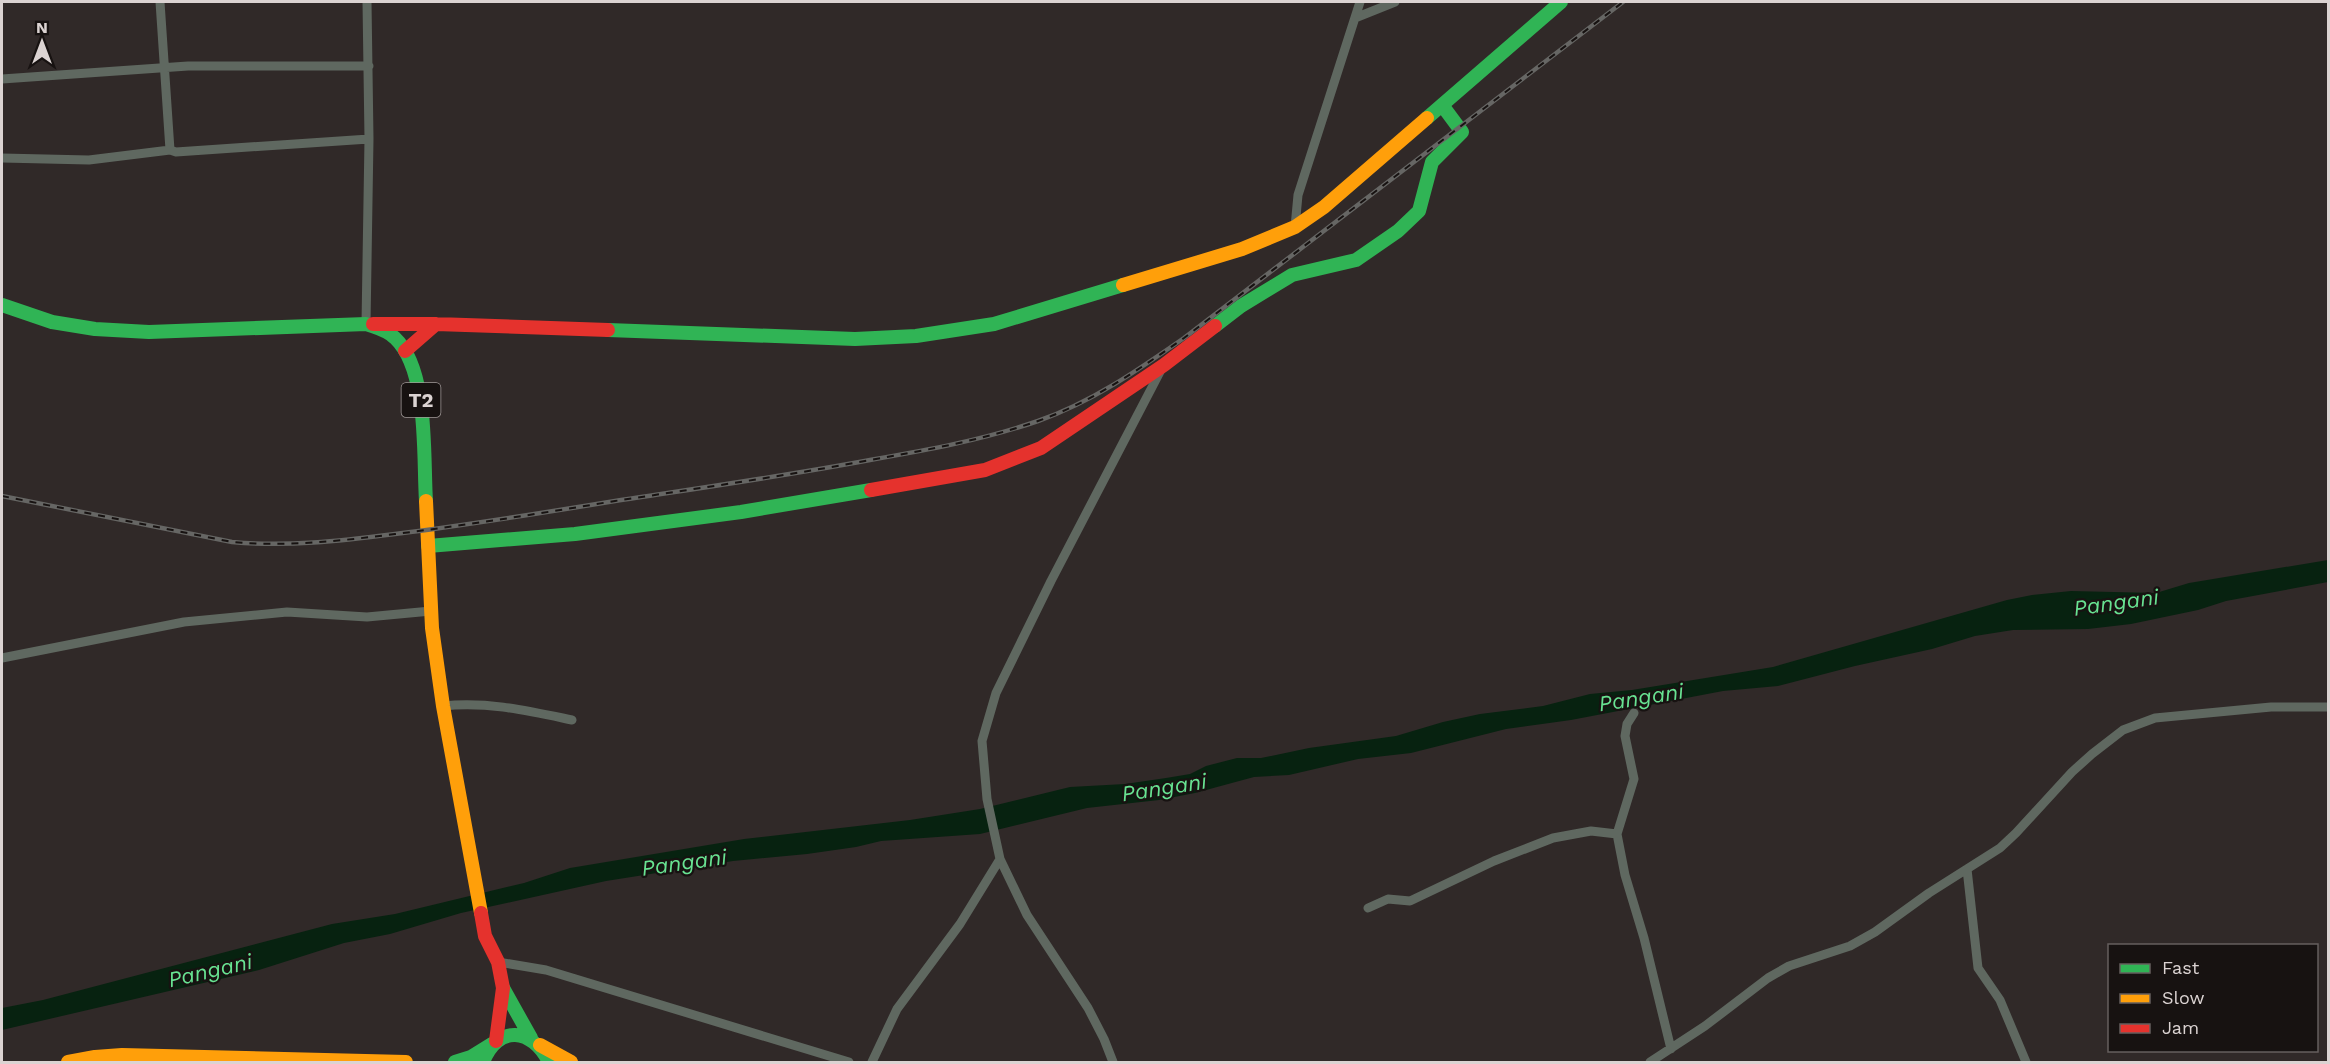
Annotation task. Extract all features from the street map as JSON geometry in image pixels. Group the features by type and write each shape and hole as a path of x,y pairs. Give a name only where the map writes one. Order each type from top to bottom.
{"main road":[{"path":"366,324 436,324 855,339 916,336 994,324 1242,249 1295,227 1324,207 1561,2"},
{"path":"428,546 575,534 729,514 985,470 1041,448 1164,365 1241,306 1292,275 1356,260 1398,231 1419,211 1432,162 1462,132 1442,105"},
{"name":"T2","path":"2,305 52,322 94,329 149,332 366,324 390,333 405,351 416,370 420,387 431,611 443,706 485,936 498,962 503,988 549,1062"},
{"path":"405,351 436,324"},
{"name":"T2","path":"483,1062 484,1055 494,1042 503,988"},
{"path":"455,1062 471,1057 494,1042 513,1035 535,1041 571,1062"},
{"path":"68,1062 104,1056 219,1056 406,1062"}],"street":[{"path":"160,2 170,150"},
{"path":"366,324 369,139 367,2"},
{"path":"1295,227 1298,195 1360,2"},
{"path":"1355,18 1395,2"},
{"path":"2,79 188,66 369,66"},
{"path":"2,158 89,160 170,150 176,152 369,139"},
{"path":"1113,1062 1088,1008 1027,915 1000,860 987,799 982,741 996,693 1056,571 1164,365"},
{"path":"2,658 184,622 286,612 367,617 431,611"},
{"path":"443,706 467,703 487,704 572,720"},
{"path":"1650,1062 1706,1026 1768,978 1789,966 1850,946 1875,932 2008,841 2072,772 2092,753 2123,730 2155,718 2271,707 2328,707"},
{"path":"1634,713 1627,724 1625,736 1634,779 1617,834 1625,875 1644,938 1671,1049"},
{"path":"1368,908 1388,899 1410,901 1494,861 1553,838 1591,831 1617,834"},
{"path":"872,1062 897,1009 960,924 1000,860"},
{"path":"1967,869 1978,968 2000,1000 2026,1062"},
{"path":"498,962 546,970 849,1062"}],"water":[{"name":"Pangani","path":"2328,560 2328,582 2226,601 2198,610 2131,624 2088,629 2013,630 1975,636 1932,649 1778,686 1723,691 1571,720 1506,729 1411,753 1358,759 1289,775 1254,777 1159,800 1087,808 980,834 881,841 856,847 733,861 606,881 461,913 390,934 344,943 259,970 2,1030 2,1008 43,1000 332,924 395,914 524,883 570,868 744,839 910,820 980,809 1070,787 1125,784 1190,774 1206,766 1237,758 1261,758 1309,748 1396,736 1480,714 1543,706 1590,694 1632,690 1773,667 2007,600 2032,595 2071,591 2156,593 2189,583"}],"railway":[{"path":"2,496 232,542 273,544 313,542 450,527 774,477 934,448 1017,428 1058,413 1096,395 1184,338 1623,2"}],"traffic: fast":[{"path":"1427,118 1561,2"},
{"path":"1215,326 1241,306 1292,275 1356,260 1398,231 1419,211 1432,162 1462,132 1442,105"},
{"path":"608,330 855,339 916,336 994,324 1123,285"},
{"path":"2,305 52,322 95,329 149,332 366,324 385,331 392,335 406,352 414,371 422,415 426,501"},
{"path":"428,546 575,534 741,512 871,490"},
{"path":"503,988 531,1038"},
{"path":"483,1062 497,1041 506,1036 515,1035 534,1042 549,1062"},
{"path":"455,1062 471,1057 492,1044"}],"traffic: slow":[{"path":"1123,285 1242,249 1295,227 1324,207 1427,118"},
{"path":"426,501 432,628 443,706 481,913"},
{"path":"540,1045 571,1062"},
{"path":"68,1062 122,1055 406,1062"}],"traffic: jam":[{"path":"373,324 608,330"},
{"path":"405,351 436,324"},
{"path":"871,490 985,470 1041,448 1164,365 1215,326"},
{"path":"481,913 485,936 498,962 503,988 496,1041"}]}
